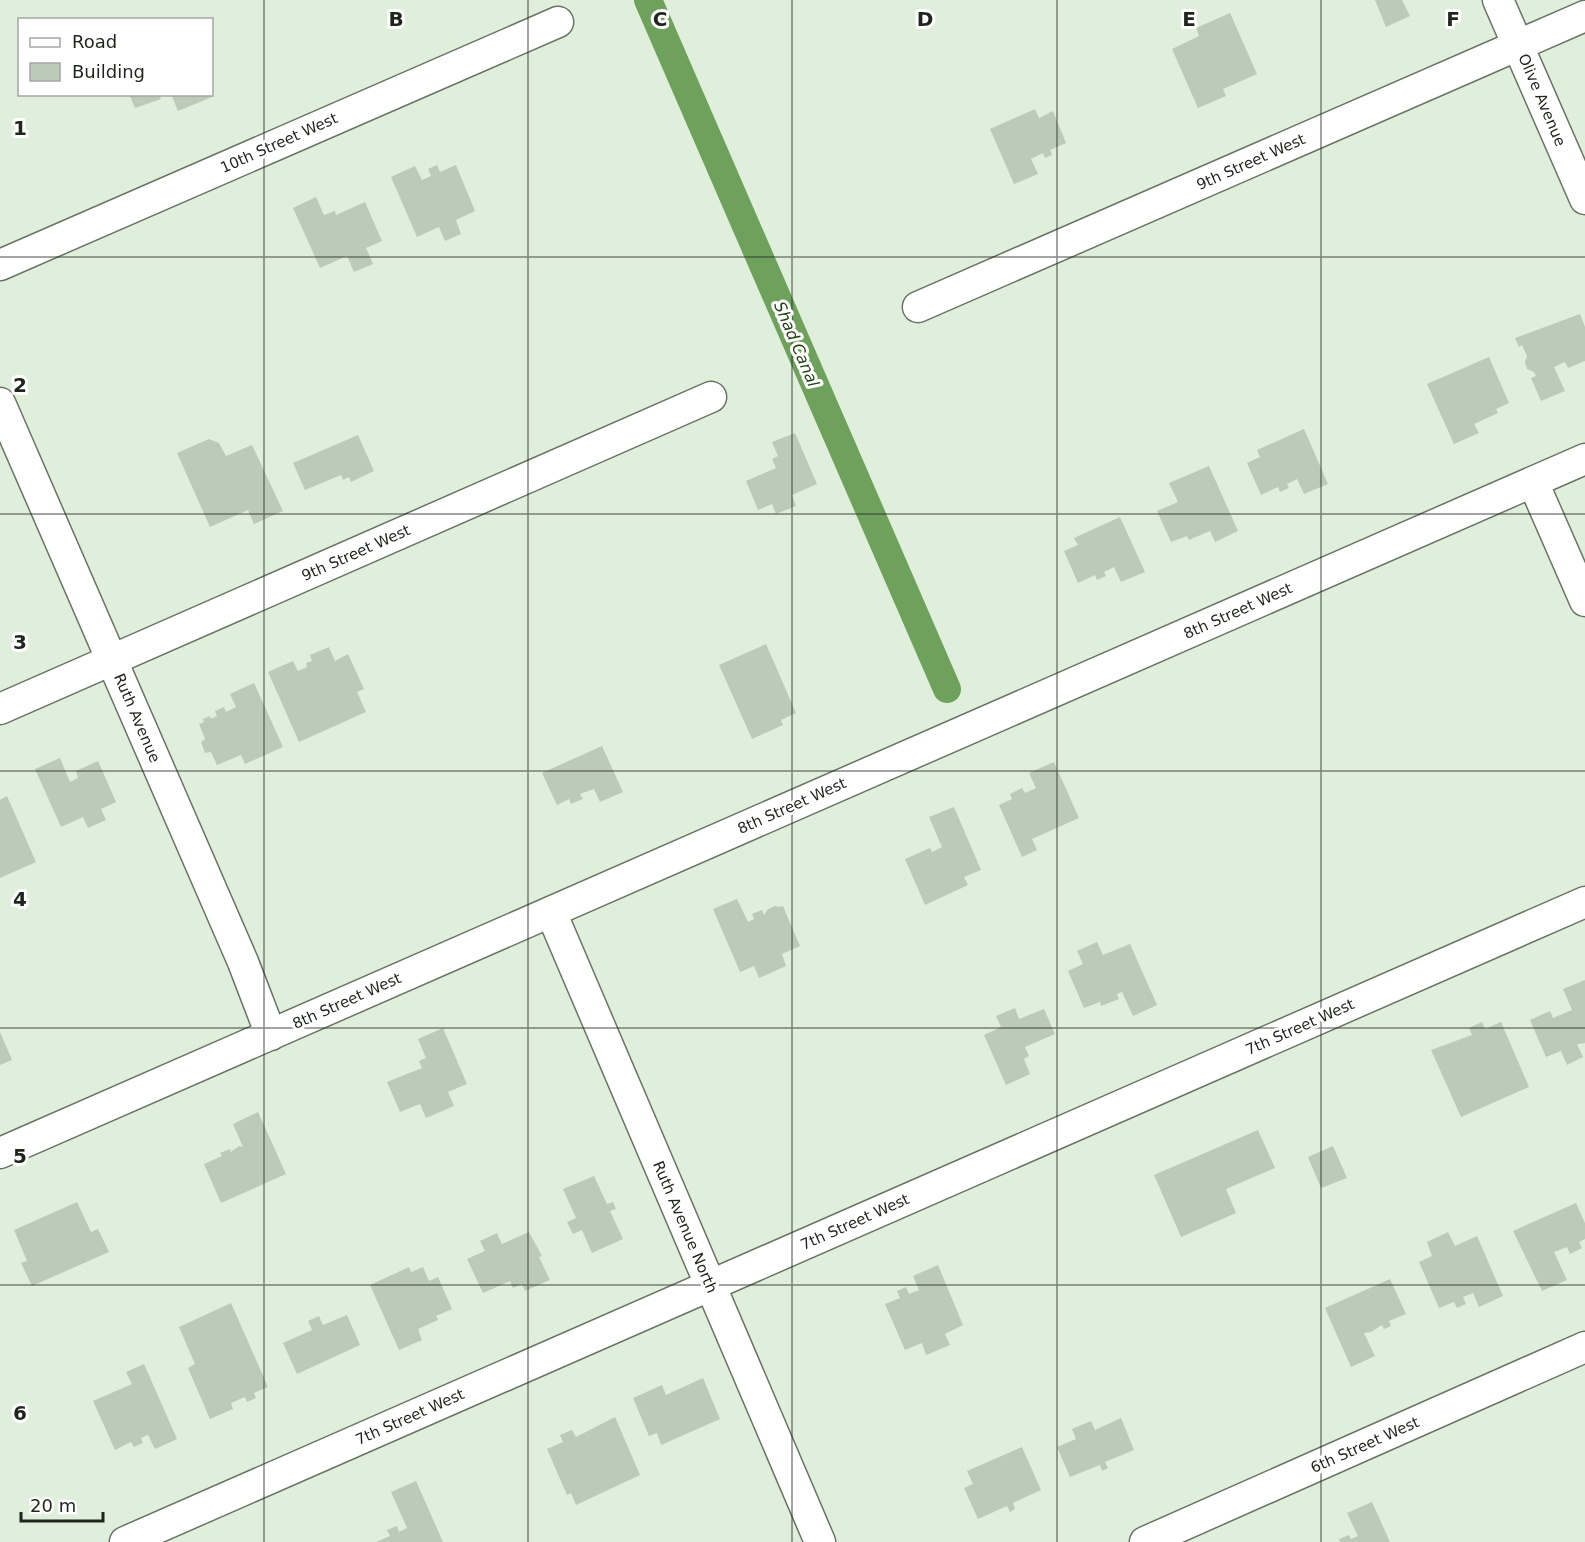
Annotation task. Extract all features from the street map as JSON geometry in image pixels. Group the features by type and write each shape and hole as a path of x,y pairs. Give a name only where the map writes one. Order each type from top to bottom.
{"street":[{"name":"Olive Avenue","path":"1498,0 1585,199"},
{"name":"9th Street West","path":"918,307 1585,16"},
{"name":"10th Street West","path":"0,265 558,22"},
{"name":"9th Street West","path":"0,709 711,397"},
{"name":"Ruth Avenue","path":"0,403 243,962 271,1035"},
{"name":"8th Street West","path":"0,1153 1585,459"},
{"path":"1533,482 1585,601"},
{"name":"7th Street West","path":"125,1542 1585,902"},
{"name":"Ruth Avenue North","path":"551,912 820,1542"},
{"name":"6th Street West","path":"1145,1542 1585,1347"}],"building":[{"path":"1375,0 1402,0 1410,16 1386,27"},
{"path":"1230,13 1257,74 1223,89 1226,96 1198,108 1172,49 1199,36 1196,28"},
{"path":"130,96 160,96 161,99 135,108"},
{"path":"172,96 212,96 212,97 178,111"},
{"path":"1035,109 1039,118 1053,111 1066,143 1050,150 1052,155 1045,158 1043,153 1031,159 1038,174 1014,184 990,129"},
{"path":"437,165 440,172 456,165 475,211 456,220 461,234 445,241 439,227 417,237 391,177 415,166 422,180 431,176 428,169"},
{"path":"316,197 324,215 335,211 336,215 365,202 382,241 366,248 373,264 354,272 347,256 320,268 293,208"},
{"path":"1580,314 1585,327 1585,361 1568,368 1565,362 1554,367 1565,391 1541,401 1531,378 1536,376 1534,372 1527,369 1525,362 1527,356 1522,345 1519,347 1515,338"},
{"path":"1489,357 1509,403 1496,409 1498,413 1474,424 1479,433 1454,444 1427,384"},
{"path":"1304,429 1328,484 1304,494 1297,479 1287,484 1289,488 1280,492 1278,487 1261,495 1247,463 1260,457 1257,450"},
{"path":"795,433 817,484 792,495 796,506 776,514 772,504 758,510 746,481 776,468 772,459 778,456 772,442"},
{"path":"358,435 374,471 351,482 349,477 343,480 341,475 305,490 293,463"},
{"path":"209,439 219,443 226,456 252,445 283,511 254,524 248,510 210,527 177,453"},
{"path":"1209,466 1238,531 1215,542 1210,531 1189,540 1187,536 1171,542 1157,511 1178,502 1169,483"},
{"path":"1120,517 1145,572 1121,582 1114,567 1104,572 1106,576 1097,580 1095,575 1078,583 1064,551 1078,545 1074,538"},
{"path":"766,644 796,713 781,720 783,725 752,739 719,665"},
{"path":"329,647 335,661 348,654 364,689 357,692 366,712 299,742 268,672 293,661 298,671 307,667 306,663 312,661 310,655"},
{"path":"254,683 283,747 245,764 241,755 217,765 211,752 205,753 201,742 205,739 199,724 204,722 203,719 217,716 215,711 224,707 226,712 236,707 230,694"},
{"path":"602,746 623,792 600,802 594,789 580,794 583,799 571,804 569,799 557,805 542,773"},
{"path":"60,758 70,782 78,778 76,771 98,761 116,802 101,809 106,820 88,828 83,817 61,827 35,769"},
{"path":"1054,762 1079,818 1032,839 1037,850 1022,857 999,805 1012,799 1010,794 1022,788 1025,793 1036,788 1029,773"},
{"path":"7,796 36,862 0,878 0,800"},
{"path":"954,807 981,870 964,877 968,885 925,905 905,859 930,848 932,852 942,847 929,817"},
{"path":"737,899 748,922 754,919 752,914 762,910 764,915 768,909 783,906 800,946 782,954 786,966 759,978 754,966 740,972 713,909"},
{"path":"1097,942 1103,955 1130,944 1157,1005 1133,1016 1122,992 1117,994 1119,999 1101,1006 1100,1002 1084,1008 1068,971 1083,964 1077,951"},
{"path":"1585,980 1585,1043 1577,1044 1583,1057 1567,1065 1561,1051 1546,1057 1530,1020 1550,1011 1553,1018 1572,1010 1563,989"},
{"path":"1015,1008 1019,1019 1044,1009 1055,1034 1025,1047 1029,1056 1024,1059 1030,1074 1006,1085 984,1035 1001,1027 996,1016"},
{"path":"1482,1022 1485,1029 1501,1022 1529,1087 1461,1117 1431,1050 1472,1035 1469,1028"},
{"path":"443,1028 467,1084 448,1092 454,1106 426,1118 420,1104 400,1112 387,1082 422,1068 419,1061 426,1058 418,1039"},
{"path":"0,1032 12,1060 0,1065"},
{"path":"258,1112 286,1174 221,1203 204,1164 222,1156 220,1153 230,1149 231,1152 239,1146 243,1147 233,1124"},
{"path":"1258,1130 1275,1168 1226,1189 1236,1213 1181,1237 1154,1175"},
{"path":"1333,1146 1347,1178 1321,1188 1308,1157"},
{"path":"594,1176 607,1204 613,1202 616,1209 610,1211 623,1239 592,1253 582,1230 573,1234 567,1222 576,1218 563,1189"},
{"path":"77,1202 91,1232 98,1229 109,1252 32,1286 21,1263 27,1261 14,1230"},
{"path":"1576,1203 1585,1223 1585,1239 1579,1242 1582,1248 1570,1254 1567,1247 1554,1252 1567,1280 1542,1291 1513,1231"},
{"path":"529,1232 542,1256 539,1257 550,1280 525,1291 522,1284 513,1288 510,1281 483,1293 467,1259 485,1251 480,1241 497,1233 502,1244"},
{"path":"1448,1232 1455,1246 1477,1236 1503,1296 1479,1307 1473,1293 1463,1297 1466,1304 1457,1308 1454,1302 1439,1308 1419,1262 1432,1256 1427,1242"},
{"path":"938,1265 963,1325 945,1334 950,1345 926,1355 922,1343 905,1350 885,1304 900,1298 897,1291 906,1287 909,1294 919,1290 913,1276"},
{"path":"409,1267 411,1272 423,1267 429,1281 438,1277 452,1309 436,1316 438,1320 418,1329 422,1340 399,1350 370,1285"},
{"path":"1390,1279 1406,1314 1389,1321 1391,1326 1384,1329 1382,1325 1371,1332 1364,1333 1375,1356 1351,1367 1325,1308"},
{"path":"231,1303 268,1387 254,1393 256,1398 247,1402 245,1397 231,1403 233,1409 210,1419 188,1368 195,1364 179,1327"},
{"path":"347,1315 360,1345 297,1374 283,1343 312,1330 308,1321 319,1316 323,1325"},
{"path":"144,1364 177,1439 155,1449 148,1435 141,1438 143,1443 134,1447 131,1442 115,1450 93,1401 132,1384 126,1372"},
{"path":"703,1378 720,1419 661,1445 657,1433 649,1436 633,1398 662,1385 666,1395"},
{"path":"615,1417 640,1475 576,1505 571,1493 567,1495 547,1449 563,1442 560,1435 572,1430 576,1437"},
{"path":"1121,1418 1134,1450 1105,1462 1108,1468 1102,1471 1100,1465 1070,1477 1057,1447 1076,1439 1072,1429 1091,1421 1095,1430"},
{"path":"1022,1447 1041,1490 1013,1503 1015,1509 1010,1512 1007,1506 978,1519 964,1488 973,1484 967,1471"},
{"path":"416,1481 443,1542 376,1542 390,1536 387,1530 397,1526 399,1532 407,1528 391,1492"},
{"path":"1372,1502 1390,1542 1340,1542 1339,1539 1349,1535 1351,1539 1358,1536 1347,1513"}],"waterway":[{"name":"Shad Canal","path":"648,0 947,689"}]}
